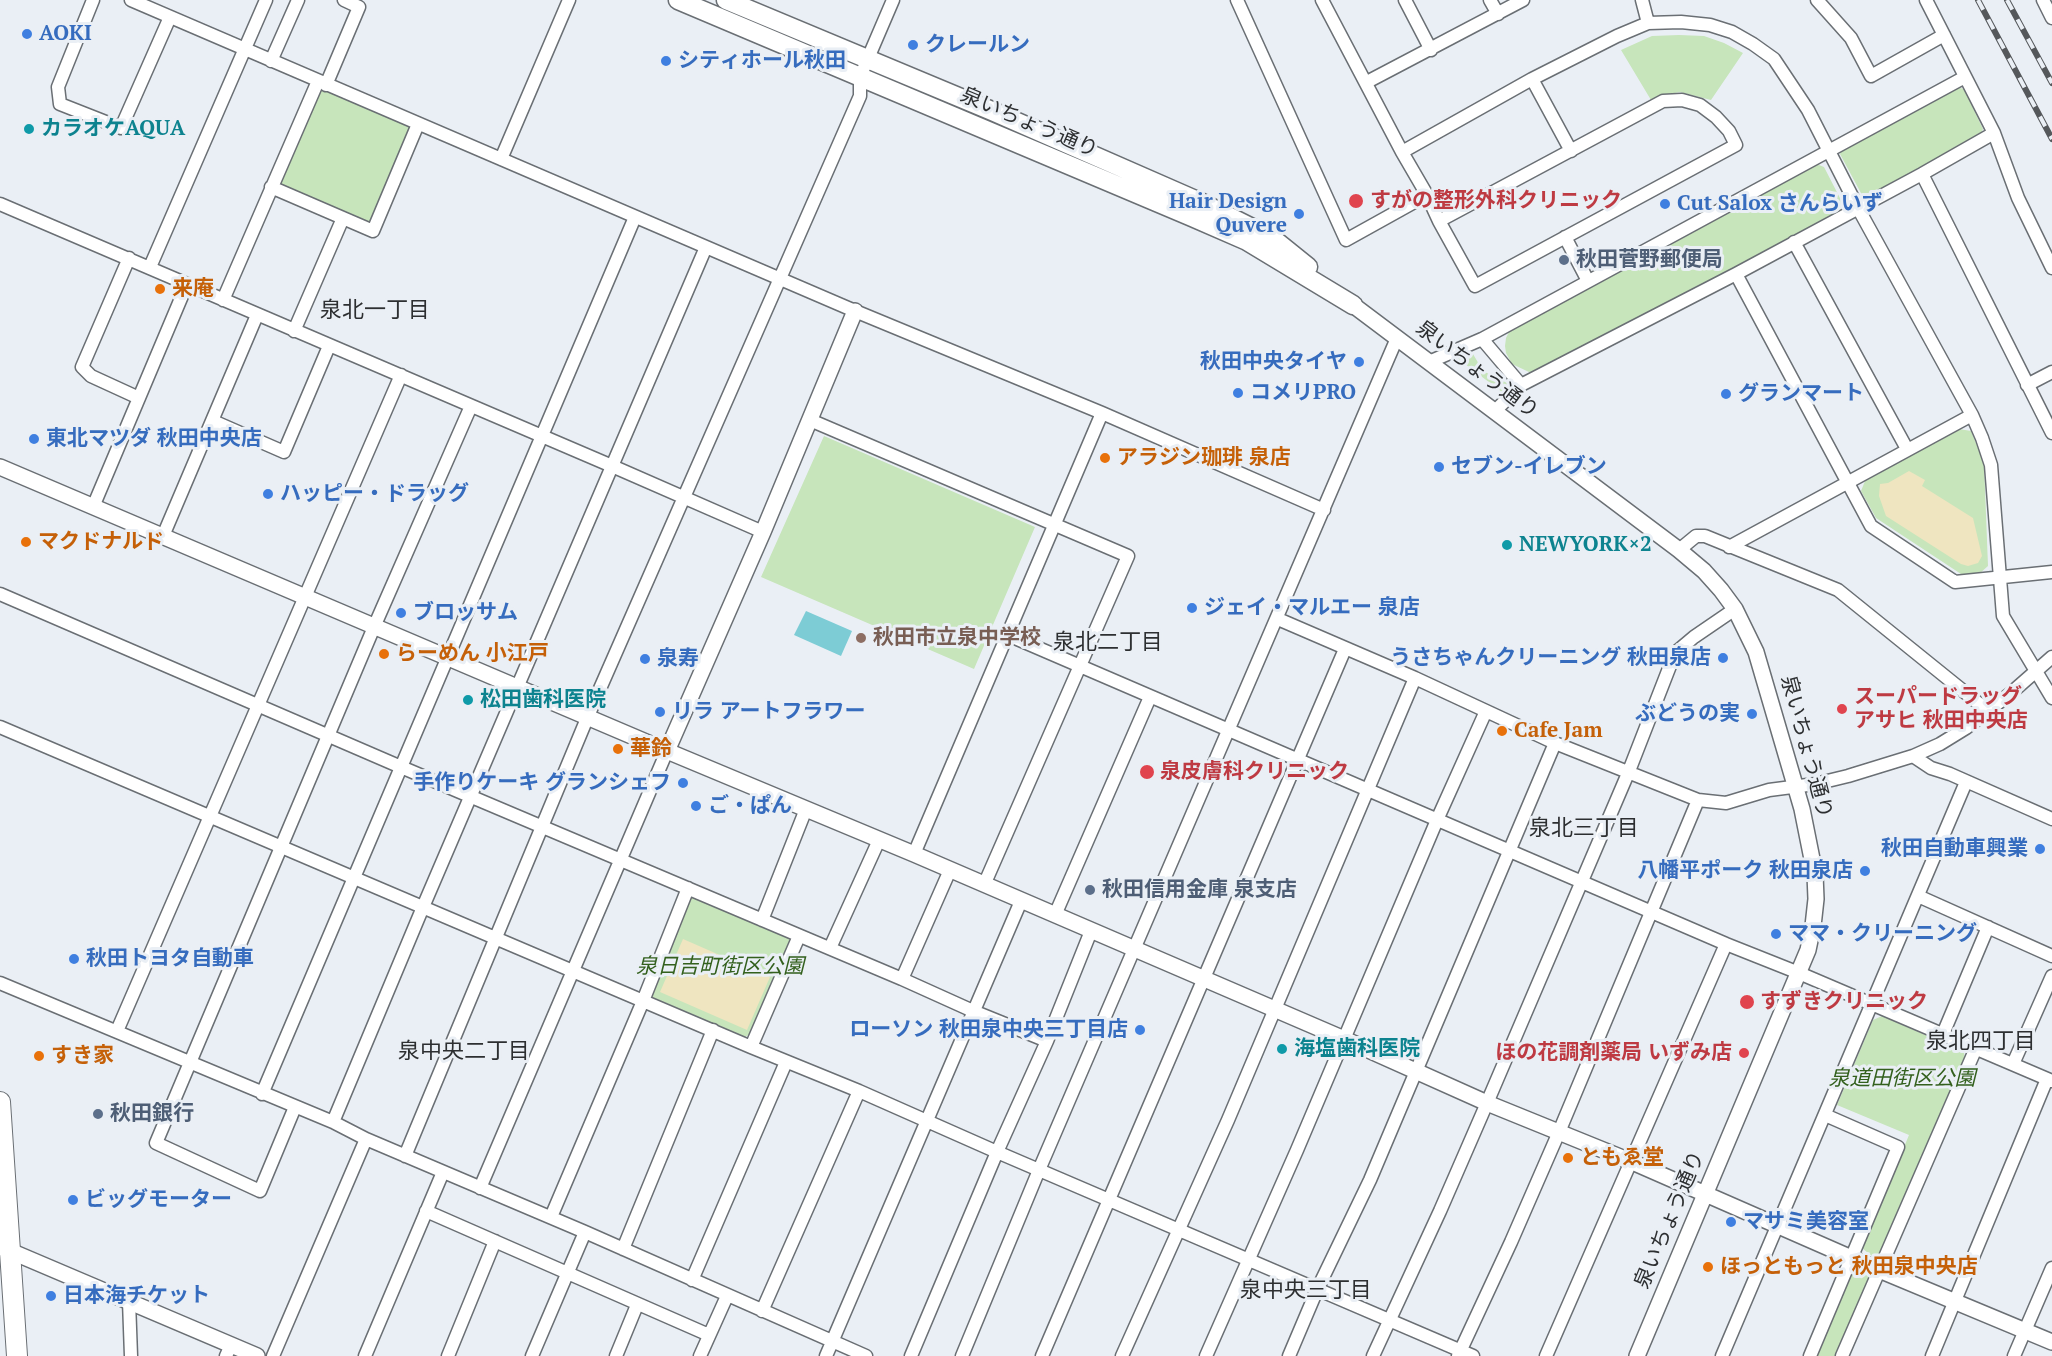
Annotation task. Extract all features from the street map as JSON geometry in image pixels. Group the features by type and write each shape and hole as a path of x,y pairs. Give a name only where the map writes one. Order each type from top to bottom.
{"main road":[{"name":"泉いちょう通り","path":"678,0 864,68"},
{"name":"泉いちょう通り","path":"726,0 864,68 1247,242 1353,305"},
{"path":"0,1101 5,1249 17,1356"}],"street":[{"path":"93,0 58,87 60,104 122,128 170,17"},
{"path":"131,0 855,311 1102,413 1324,510"},
{"path":"150,267 266,0"},
{"path":"271,61 298,0"},
{"path":"223,300 272,188 359,7 344,0"},
{"path":"501,159 569,0"},
{"path":"405,1156 588,716 860,96 864,68 892,0"},
{"path":"1237,0 1346,240 1427,195"},
{"path":"1322,0 1402,152 1427,195 1439,221 1475,286 1736,145 1729,131 1700,105 1682,100 1663,101 1439,221"},
{"path":"1405,0 1431,50"},
{"path":"1491,0 1498,14"},
{"path":"1367,82 1523,0"},
{"path":"1642,0 1648,23"},
{"path":"1817,0 1851,38 1871,76 1944,36"},
{"path":"1926,0 1994,133 2018,198 2052,268"},
{"path":"2043,0 2052,18"},
{"path":"1402,152 1532,80 1617,36 1648,23 1681,22 1710,25 1732,32 1774,59 1800,96 1858,208 1972,415 1990,465 2003,616 2052,698"},
{"path":"1429,362 1482,339 1965,77"},
{"path":"1532,80 1571,151"},
{"path":"272,188 373,231 418,124"},
{"path":"1494,412 1521,385 1736,274 1994,133"},
{"path":"1922,174 2052,433"},
{"path":"0,204 763,532"},
{"path":"262,1094 635,217"},
{"path":"294,331 343,218"},
{"path":"1565,237 1588,281"},
{"path":"1794,242 1907,449"},
{"path":"333,1122 706,247"},
{"path":"129,258 82,367 91,376 139,398"},
{"path":"1736,274 1871,526 1955,582 2052,572"},
{"path":"93,507 187,284"},
{"name":"泉いちょう通り","path":"1353,305 1679,550 1704,571 1721,590 1735,609 1756,652 1802,809 1815,874 1816,898 1808,950 1637,1356"},
{"path":"480,1188 763,532 855,311"},
{"path":"163,536 257,315"},
{"path":"962,1356 1039,1170 1397,338"},
{"path":"1482,339 1521,385"},
{"path":"213,421 284,452 330,346"},
{"path":"2027,385 2052,372"},
{"path":"117,1031 401,375"},
{"path":"296,1107 260,1191 156,1143 374,627 471,406"},
{"path":"914,854 1102,413"},
{"path":"1729,547 1972,415"},
{"path":"810,420 1128,556 984,885"},
{"path":"0,467 588,716 667,752 914,854 1487,1103 1630,1161 1879,1270 2052,1342"},
{"path":"1679,550 1696,536 1705,536 1838,590 1988,711"},
{"path":"0,594 1047,1041"},
{"path":"1373,1356 1487,1103 1629,771 1675,653 1735,609"},
{"path":"1278,619 1415,678 1555,743 1698,800 1726,803 1769,790 1815,784 1848,776 1913,756 1940,744 1988,711 2052,657"},
{"path":"1008,635 1726,944 2050,1080 1932,1356"},
{"path":"1042,1356 1345,649"},
{"path":"2037,672 2052,664"},
{"path":"1122,1356 1227,1120 1369,791 1415,678"},
{"path":"1055,915 1150,697"},
{"path":"1206,1356 1486,711"},
{"path":"0,728 859,1091 1177,1230 1389,1319 1459,1353 1473,1356"},
{"path":"1289,1356 1417,1072 1555,743"},
{"path":"1913,756 1930,768 2052,819"},
{"path":"1722,1356 1966,782"},
{"path":"1459,1353 1559,1132 1698,800"},
{"path":"762,920 806,809"},
{"path":"830,948 879,840"},
{"path":"902,979 950,870"},
{"path":"551,1217 643,1001 688,888"},
{"path":"1918,896 2052,956"},
{"path":"826,1356 1021,901"},
{"path":"1943,1034 1988,927"},
{"path":"911,1356 997,1152 1047,1041 1091,931"},
{"path":"751,1047 799,936"},
{"path":"1546,1356 1726,944"},
{"path":"2013,1064 2052,976"},
{"path":"0,983 333,1122 366,1139 551,1217 866,1356"},
{"path":"623,1249 714,1030"},
{"path":"1842,1356 1976,1048"},
{"path":"692,1280 786,1062"},
{"path":"762,1311 859,1091"},
{"path":"1810,1356 1898,1147 1825,1115"},
{"path":"273,1356 366,1139"},
{"path":"365,1356 443,1172"},
{"path":"426,1211 709,1335"},
{"path":"532,1356 585,1232"},
{"path":"448,1356 495,1241"},
{"path":"5,1249 129,1301 228,1350 257,1356"},
{"path":"2014,1356 2052,1268"},
{"path":"700,1356 727,1296"},
{"path":"129,1301 131,1356"},
{"path":"616,1356 637,1305"}],"green space":[{"path":"1652,36 1704,36 1743,53 1711,100 1680,92 1651,100 1621,50"},
{"path":"1957,87 1964,89 1983,129 1980,136 1868,196 1862,195 1840,154 1842,149"},
{"path":"324,90 408,126 411,131 371,223 364,223 282,186 279,181 318,91"},
{"path":"1814,163 1824,167 1842,202 1839,212 1540,371 1529,372 1512,364 1505,346 1510,330"},
{"path":"1467,351 1473,354 1483,371 1507,383 1508,388 1502,392 1457,358 1458,355"},
{"path":"1959,429 1971,431 1984,463 1988,566 1979,574 1961,574 1876,518 1861,491 1865,481"},
{"path":"824,436 1035,527 974,669 761,577"},
{"name":"泉日吉町街区公園","path":"694,896 789,937 791,943 752,1033 745,1037 652,997 649,991 689,898"},
{"name":"泉道田街区公園","path":"1882,1016 1964,1052 1965,1060 1880,1258 1874,1258 1862,1248 1909,1135 1837,1105 1873,1020"},
{"path":"1858,1267 1870,1272 1871,1276 1837,1356 1817,1356 1854,1269"}],"sand":[{"path":"1909,471 1925,480 1922,486 1973,518 1982,556 1978,563 1968,566 1961,564 1886,516 1879,496 1880,484 1888,483"},
{"path":"683,939 770,977 747,1030 660,992"}],"water":[{"path":"806,611 852,631 841,656 794,635"}],"railway":[{"path":"1978,0 2052,139"},
{"path":"2007,0 2052,83"}],"place":[{"name":"AOKI","path":"27,34"},
{"name":"クレールン","path":"913,45"},
{"name":"シティホール秋田","path":"666,61"},
{"name":"カラオケAQUA","path":"29,129"},
{"name":"すがの整形外科クリニック","path":"1356,201"},
{"name":"Cut Salox さんらいず","path":"1665,204"},
{"name":"Hair Design Quvere","path":"1299,214"},
{"name":"秋田菅野郵便局","path":"1564,260"},
{"name":"来庵","path":"160,289"},
{"name":"秋田中央タイヤ","path":"1359,362"},
{"name":"コメリPRO","path":"1238,393"},
{"name":"グランマート","path":"1726,394"},
{"name":"東北マツダ 秋田中央店","path":"34,439"},
{"name":"アラジン珈琲 泉店","path":"1105,458"},
{"name":"セブン-イレブン","path":"1439,467"},
{"name":"ハッピー・ドラッグ","path":"268,494"},
{"name":"マクドナルド","path":"26,542"},
{"name":"NEWYORK×2","path":"1507,545"},
{"name":"ジェイ・マルエー 泉店","path":"1192,608"},
{"name":"ブロッサム","path":"401,613"},
{"name":"秋田市立泉中学校","path":"861,638"},
{"name":"らーめん 小江戸","path":"384,654"},
{"name":"うさちゃんクリーニング 秋田泉店","path":"1723,658"},
{"name":"泉寿","path":"645,659"},
{"name":"松田歯科医院","path":"468,700"},
{"name":"スーパードラッグ アサヒ 秋田中央店","path":"1842,709"},
{"name":"リラ アートフラワー","path":"660,712"},
{"name":"ぶどうの実","path":"1752,714"},
{"name":"Cafe Jam","path":"1502,731"},
{"name":"華鈴","path":"618,749"},
{"name":"泉皮膚科クリニック","path":"1147,772"},
{"name":"手作りケーキ グランシェフ","path":"683,783"},
{"name":"ご・ぱん","path":"696,806"},
{"name":"秋田自動車興業","path":"2040,849"},
{"name":"八幡平ポーク 秋田泉店","path":"1865,871"},
{"name":"秋田信用金庫 泉支店","path":"1090,890"},
{"name":"ママ・クリーニング","path":"1776,934"},
{"name":"秋田トヨタ自動車","path":"74,959"},
{"name":"すずきクリニック","path":"1747,1002"},
{"name":"ローソン 秋田泉中央三丁目店","path":"1140,1030"},
{"name":"海塩歯科医院","path":"1282,1049"},
{"name":"ほの花調剤薬局 いずみ店","path":"1744,1053"},
{"name":"すき家","path":"39,1056"},
{"name":"秋田銀行","path":"98,1114"},
{"name":"ともゑ堂","path":"1568,1158"},
{"name":"ビッグモーター","path":"73,1200"},
{"name":"マサミ美容室","path":"1731,1222"},
{"name":"ほっともっと 秋田泉中央店","path":"1708,1267"},
{"name":"日本海チケット","path":"51,1296"}],"district":[{"name":"泉北一丁目","path":"375,311"},
{"name":"泉北二丁目","path":"1108,643"},
{"name":"泉北三丁目","path":"1584,829"},
{"name":"泉北四丁目","path":"1981,1042"},
{"name":"泉中央二丁目","path":"464,1052"},
{"name":"泉中央三丁目","path":"1306,1291"}]}
